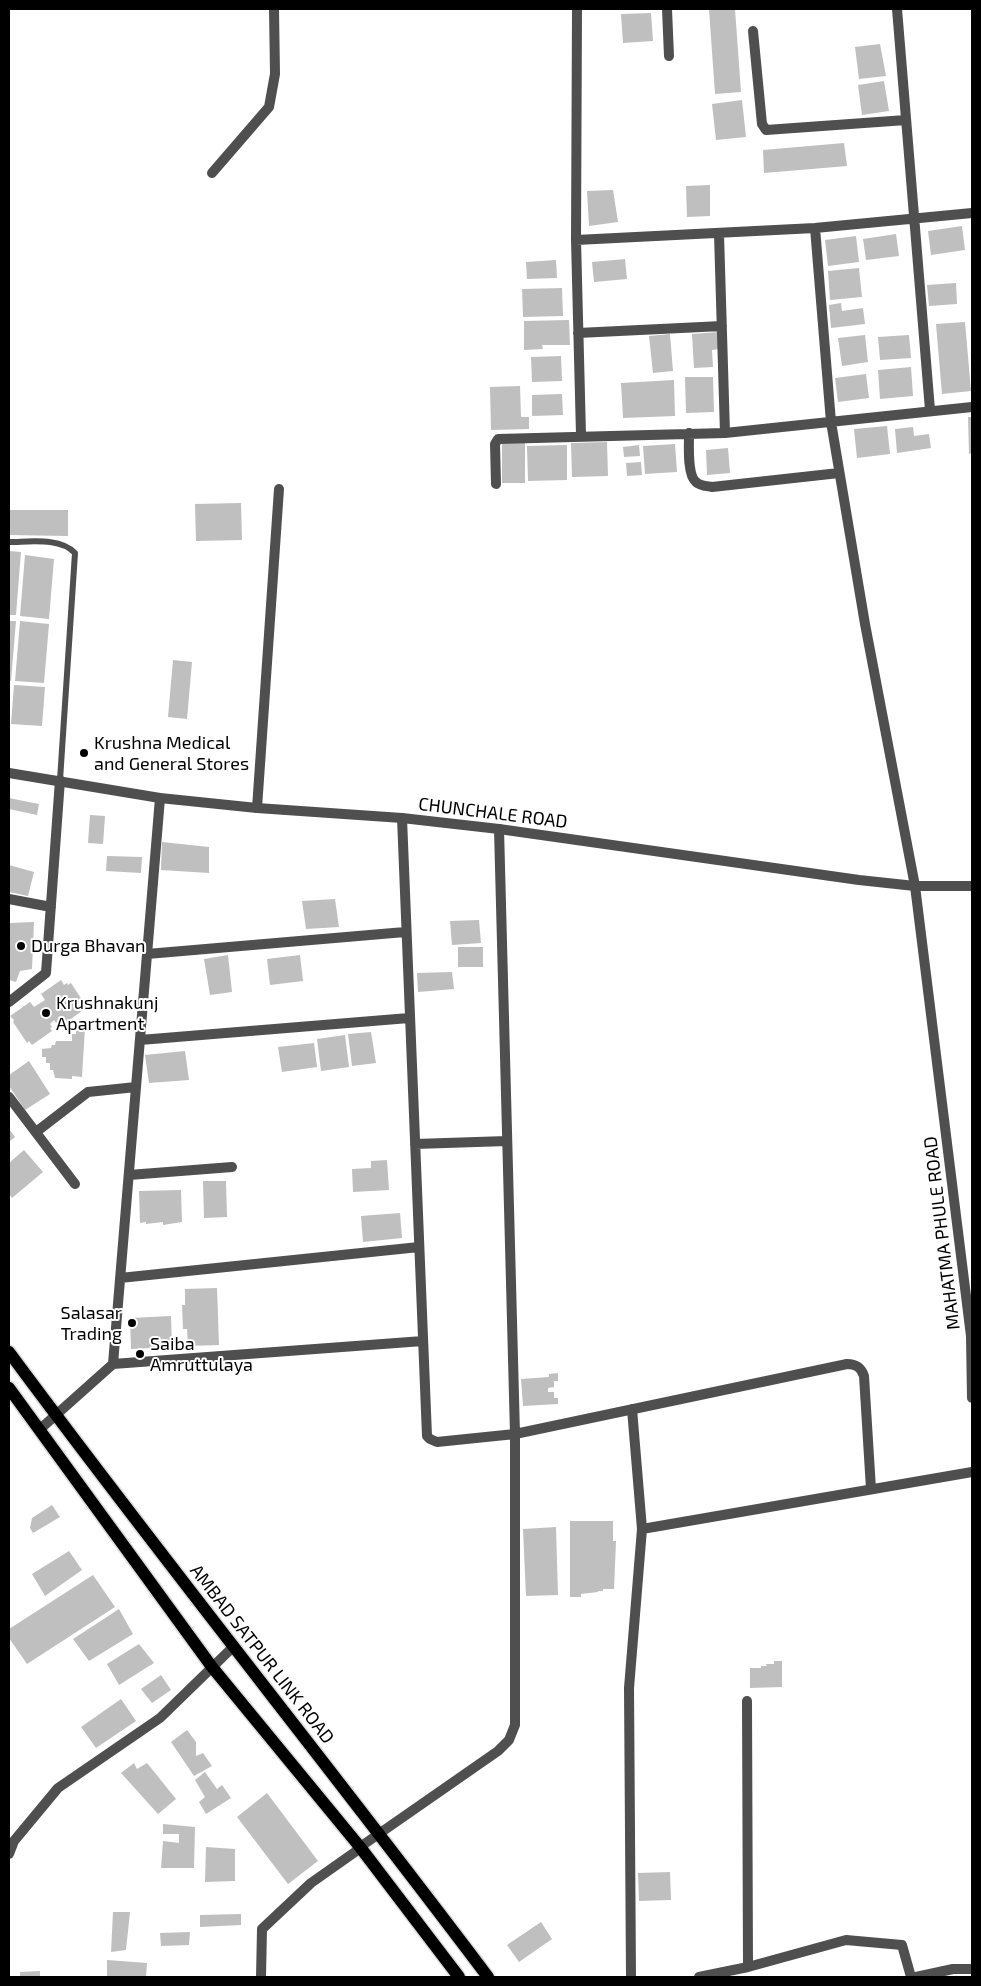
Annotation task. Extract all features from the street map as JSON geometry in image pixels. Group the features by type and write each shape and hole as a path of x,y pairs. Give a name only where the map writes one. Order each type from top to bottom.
{"main road":[{"name":"AMBAD SATPUR LINK ROAD","path":"9,1352 233,1647 379,1833 488,1977"},
{"path":"9,1388 212,1668 360,1846 459,1977"}],"street":[{"path":"212,173 269,107 275,74 274,9"},
{"path":"577,9 576,240 581,435"},
{"path":"667,9 669,56"},
{"path":"897,9 930,410"},
{"path":"753,31 762,124 766,130 906,120"},
{"path":"576,240 815,228 972,213"},
{"name":"MAHATMA PHULE ROAD","path":"815,228 830,422 867,634 915,886 971,1336 972,1398"},
{"path":"719,234 725,433"},
{"path":"578,333 722,326"},
{"path":"496,484 494,444 498,439 581,435 725,433 972,407"},
{"path":"689,433 692,475 696,482 703,486 712,487 839,473"},
{"path":"257,808 279,489"},
{"name":"CHUNCHALE ROAD","path":"9,773 160,798 257,808 402,818 499,829 859,880 915,886 972,886"},
{"path":"9,1002 46,973 60,780"},
{"path":"113,1364 160,798"},
{"path":"402,818 427,1436 436,1442 515,1434 854,1364 863,1371 864,1376 872,1489"},
{"path":"261,1977 262,1929 311,1883 360,1846 498,1751 512,1734 515,1725 515,1434 499,829"},
{"path":"9,899 51,907"},
{"path":"147,954 406,932"},
{"path":"140,1040 409,1018"},
{"path":"36,1132 88,1092 136,1088"},
{"path":"9,1096 75,1184"},
{"path":"415,1144 507,1141"},
{"path":"129,1175 232,1167"},
{"path":"120,1278 419,1247"},
{"path":"39,1430 113,1364 423,1341"},
{"path":"630,1977 628,1688 642,1529 632,1409"},
{"path":"642,1529 972,1472"},
{"path":"9,1854 14,1841 58,1788 160,1718 233,1647"},
{"path":"747,1701 748,1967"},
{"path":"699,1977 748,1967 846,1940 902,1945 911,1977"},
{"path":"916,1977 953,1969 972,1969"}],"lane":[{"path":"9,542 53,543 72,549 75,553 60,780"}],"building":[{"path":"709,9 735,9 741,92 715,94"},
{"path":"651,13 653,41 623,43 621,14"},
{"path":"880,44 886,76 859,79 855,47"},
{"path":"884,81 889,111 862,115 858,85"},
{"path":"742,100 746,137 716,140 712,104"},
{"path":"844,143 847,166 764,173 763,150"},
{"path":"710,185 710,216 687,217 686,186"},
{"path":"613,190 618,222 589,226 587,191"},
{"path":"962,226 965,250 931,255 928,231"},
{"path":"896,234 899,256 866,260 863,239"},
{"path":"856,236 859,262 828,266 825,240"},
{"path":"625,259 627,279 594,282 592,262"},
{"path":"556,260 557,278 527,279 526,262"},
{"path":"859,268 862,297 830,300 828,271"},
{"path":"956,283 957,304 929,306 927,285"},
{"path":"562,288 563,316 523,317 522,289"},
{"path":"841,303 842,311 863,308 865,324 831,328 829,305"},
{"path":"569,320 570,345 542,345 543,349 524,350 524,321"},
{"path":"965,322 971,391 942,394 936,324"},
{"path":"718,332 719,349 712,350 713,367 694,368 692,334"},
{"path":"670,334 673,371 653,373 649,336"},
{"path":"865,335 868,362 842,366 838,338"},
{"path":"909,335 911,358 880,360 878,337"},
{"path":"561,356 562,381 532,382 531,357"},
{"path":"911,367 913,396 880,399 878,370"},
{"path":"866,374 869,398 838,402 835,378"},
{"path":"685,377 713,377 714,412 686,413"},
{"path":"674,380 675,416 623,418 621,383"},
{"path":"520,386 521,417 529,417 529,429 491,430 490,387"},
{"path":"562,394 563,415 532,416 532,395"},
{"path":"968,417 972,417 972,453 969,454"},
{"path":"887,426 890,454 857,458 854,429"},
{"path":"913,427 914,436 929,434 931,448 897,453 895,429"},
{"path":"607,442 608,476 572,477 571,443"},
{"path":"502,443 525,443 525,483 502,483"},
{"path":"675,444 677,472 645,474 643,446"},
{"path":"567,445 567,480 528,481 527,446"},
{"path":"639,445 640,456 624,457 623,447"},
{"path":"728,448 730,473 707,475 706,450"},
{"path":"641,462 642,475 627,476 626,463"},
{"path":"241,503 242,540 196,541 195,504"},
{"path":"9,510 68,510 68,536 9,535"},
{"path":"9,551 21,552 16,615 9,615"},
{"path":"25,555 54,559 49,619 20,616"},
{"path":"9,621 16,621 11,681 9,680"},
{"path":"20,621 49,624 44,683 15,681"},
{"path":"173,660 192,662 187,719 168,717"},
{"path":"14,685 45,687 42,726 11,724"},
{"path":"9,798 39,804 37,815 9,809"},
{"path":"90,815 105,816 103,844 88,843"},
{"path":"162,842 209,847 209,873 161,870"},
{"path":"107,856 142,857 141,873 106,871"},
{"path":"9,865 34,872 28,896 9,892"},
{"path":"335,899 339,927 306,929 302,901"},
{"path":"479,920 481,943 452,945 450,921"},
{"name":"Durga Bhavan","path":"34,922 32,969 20,971 16,982 9,980 9,923"},
{"path":"458,947 483,947 483,967 458,967"},
{"path":"228,955 232,992 210,995 204,959"},
{"path":"300,955 303,981 270,985 267,959"},
{"path":"452,972 454,989 418,992 417,973"},
{"name":"Krushnakunj Apartment","path":"61,980 64,985 71,983 82,1000 79,1005 82,1011 62,1025 59,1021 56,1023 54,1020 50,1024 52,1031 32,1045 29,1041 27,1043 10,1016 30,1002 34,1007 45,1000 41,994"},
{"path":"76,1028 85,1028 82,1077 72,1076 72,1079 55,1078 53,1070 50,1070 50,1063 46,1063 46,1057 42,1057 42,1049 51,1048 52,1045 55,1045 56,1041 72,1041 72,1034 76,1034"},
{"path":"371,1032 376,1063 352,1066 348,1034"},
{"path":"345,1035 349,1067 321,1071 317,1039"},
{"path":"314,1043 317,1067 282,1072 278,1047"},
{"path":"185,1051 189,1080 149,1083 145,1055"},
{"path":"29,1061 50,1094 25,1110 9,1086 9,1075"},
{"path":"9,1129 15,1137 9,1142"},
{"path":"24,1150 43,1172 12,1198 9,1194 9,1163"},
{"path":"387,1160 389,1190 353,1192 352,1169 371,1168 371,1161"},
{"path":"203,1181 226,1181 227,1217 204,1218"},
{"path":"181,1190 182,1222 163,1225 163,1222 140,1223 139,1191"},
{"path":"400,1213 402,1238 363,1242 361,1216"},
{"path":"217,1288 219,1345 188,1346 187,1329 183,1329 182,1305 185,1305 185,1289"},
{"path":"171,1316 172,1347 131,1349 130,1318"},
{"path":"558,1373 558,1381 554,1381 554,1387 548,1388 548,1392 554,1392 554,1398 558,1398 558,1404 523,1406 521,1379 549,1377 549,1374"},
{"path":"52,1505 60,1517 33,1533 30,1528 32,1518"},
{"path":"570,1521 613,1521 613,1541 616,1541 614,1589 603,1589 603,1591 581,1594 581,1597 570,1597"},
{"path":"556,1527 558,1595 526,1596 523,1529"},
{"path":"69,1551 82,1570 45,1596 32,1574"},
{"path":"93,1575 115,1607 27,1664 9,1638 9,1629"},
{"path":"119,1609 133,1634 89,1661 73,1639"},
{"path":"139,1644 154,1663 119,1685 107,1664"},
{"path":"774,1661 782,1661 782,1687 750,1688 750,1668 761,1668 761,1666 767,1666 766,1664 774,1664"},
{"path":"161,1675 171,1690 152,1703 141,1689"},
{"path":"121,1699 136,1721 96,1748 81,1727"},
{"path":"187,1730 196,1742 196,1756 203,1753 212,1766 194,1776 171,1742"},
{"path":"134,1763 137,1769 147,1763 176,1799 158,1814 121,1773"},
{"path":"205,1772 217,1789 222,1785 231,1798 206,1814 199,1802 205,1797 195,1780"},
{"path":"267,1793 318,1861 288,1884 237,1817"},
{"path":"163,1824 195,1827 194,1868 161,1868 163,1841 179,1843 179,1834 163,1834"},
{"path":"206,1847 235,1849 235,1881 205,1882"},
{"path":"670,1872 671,1900 639,1901 638,1873"},
{"path":"113,1912 130,1912 126,1950 111,1952"},
{"path":"241,1914 241,1925 200,1927 200,1915"},
{"path":"541,1922 552,1939 519,1962 507,1945"},
{"path":"190,1932 189,1945 161,1946 160,1933"},
{"path":"107,1960 147,1963 146,1977 107,1977"},
{"path":"40,1971 40,1977 20,1977 20,1972"}],"place":[{"name":"Krushna Medical and General Stores","path":"84,753"},
{"name":"Durga Bhavan","path":"21,946"},
{"name":"Krushnakunj Apartment","path":"46,1013"},
{"name":"Salasar Trading","path":"132,1323"},
{"name":"Saiba Amruttulaya","path":"140,1354"}]}
